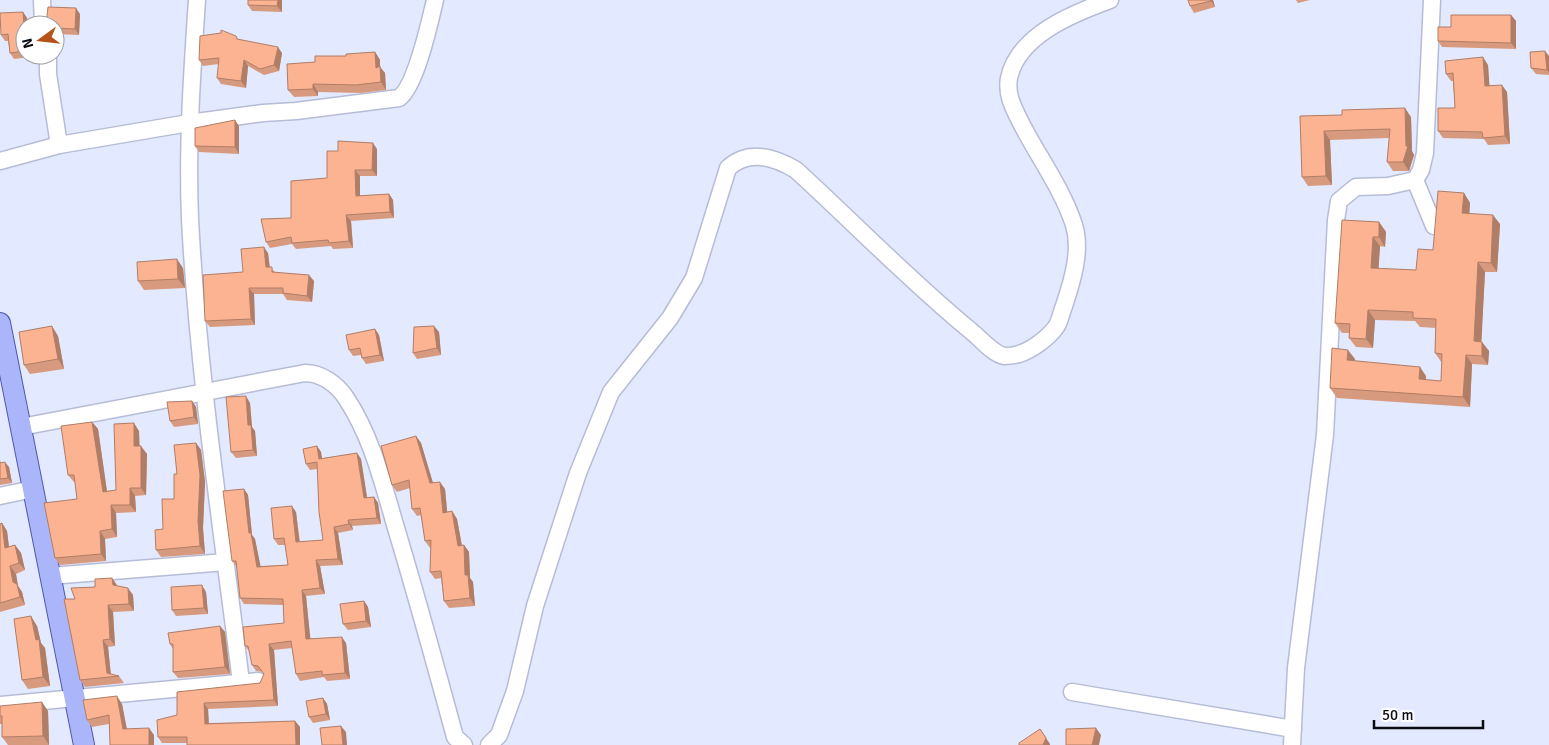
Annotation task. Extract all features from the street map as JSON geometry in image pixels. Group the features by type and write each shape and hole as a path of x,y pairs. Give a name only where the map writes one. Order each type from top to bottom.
{"main road":[{"path":"0,323 84,745"}],"street":[{"path":"42,0 43,15"},
{"path":"197,0 189,123 190,220 205,392 241,682"},
{"path":"0,161 59,145 189,123 399,98 410,85 426,36 435,0"},
{"path":"489,745 499,735 509,709 535,606 578,474 611,392 670,318 694,278 728,168 741,159 765,156 782,162 796,170 952,316 1004,356 1020,354 1039,343 1056,327 1071,287 1076,252 1074,226 1059,192 1010,100 1010,76 1025,48 1043,34 1076,12 1110,0"},
{"path":"1072,692 1292,737 1296,668 1325,435 1336,220 1339,201 1356,187 1388,186 1415,180 1421,170 1425,152 1432,0"},
{"path":"48,65 59,145"},
{"path":"1415,180 1434,226"},
{"path":"21,427 312,373 333,384 345,397 374,455 422,615 455,737 464,745"},
{"path":"0,496 33,489"},
{"path":"50,576 226,562"},
{"path":"0,705 258,681"}],"building":[{"path":"248,0 278,0 277,6 248,5"},
{"path":"1188,0 1210,0 1211,1 1190,6"},
{"path":"48,7 76,8 75,29 65,28 65,15 47,15"},
{"path":"23,12 23,15 15,15 15,52 10,53 8,34 1,35 0,13"},
{"path":"1451,15 1511,15 1511,43 1438,41 1438,27 1451,27"},
{"path":"221,30 236,36 237,39 278,47 274,65 260,69 244,60 241,81 217,78 219,58 199,60 200,36 221,33"},
{"path":"1545,51 1547,70 1531,68 1530,52"},
{"path":"375,52 376,68 380,66 381,82 356,85 313,84 313,89 288,90 287,64 315,62 315,56 346,56 346,54"},
{"path":"1483,57 1485,86 1502,85 1505,136 1483,138 1482,132 1438,131 1438,108 1455,108 1453,73 1446,74 1445,61"},
{"path":"1405,108 1406,146 1408,146 1403,162 1387,162 1390,129 1324,131 1326,176 1302,177 1300,116 1342,115 1342,110"},
{"path":"235,120 235,147 195,146 195,128"},
{"path":"338,141 373,143 372,170 355,170 356,196 389,194 390,212 346,215 349,241 329,243 328,240 292,243 291,237 266,242 261,219 291,218 291,181 327,178 327,151 338,151"},
{"path":"1438,191 1464,193 1462,213 1493,215 1491,263 1478,262 1474,341 1482,342 1482,356 1466,355 1463,397 1330,388 1332,348 1348,350 1347,360 1420,367 1419,379 1441,381 1442,354 1435,353 1436,319 1413,318 1413,312 1368,310 1366,339 1349,338 1350,324 1335,323 1342,220 1379,222 1379,237 1373,237 1371,268 1416,270 1418,249 1433,250"},
{"path":"264,247 266,267 272,267 272,272 309,275 307,296 283,293 283,288 249,288 251,319 205,321 203,275 243,272 241,249"},
{"path":"177,259 178,279 138,281 137,262"},
{"path":"52,326 58,359 24,365 19,332"},
{"path":"434,326 437,348 413,353 414,327"},
{"path":"375,329 380,355 362,358 360,348 349,350 346,335"},
{"path":"246,396 248,425 251,425 253,450 231,452 226,397"},
{"path":"192,401 194,417 170,421 167,402"},
{"path":"92,422 103,492 116,490 114,424 134,423 134,446 141,446 141,488 130,488 130,505 111,505 112,529 100,531 101,554 55,558 44,503 77,499 74,475 68,475 61,426"},
{"path":"416,436 430,483 440,482 443,513 452,511 458,546 464,545 465,575 468,575 470,598 444,601 441,571 430,572 431,540 425,541 420,508 412,509 409,480 392,485 381,446"},
{"path":"196,443 200,475 198,521 200,546 156,550 155,530 163,529 162,499 174,499 174,474 177,474 174,445"},
{"path":"317,446 319,459 357,453 364,498 374,497 377,518 348,520 349,524 334,527 338,559 316,560 320,588 302,590 306,639 342,637 345,673 322,675 322,671 296,674 291,641 269,644 274,700 204,703 205,724 295,721 296,745 187,745 187,737 158,737 157,720 177,715 177,692 260,683 264,674 258,666 252,665 248,646 245,646 243,627 284,623 283,599 240,598 236,561 232,561 223,491 244,489 249,533 251,533 257,567 288,565 284,538 274,539 271,508 292,506 296,542 323,540 319,512 317,462 306,464 303,449"},
{"path":"5,462 8,478 0,479 0,463"},
{"path":"2,523 5,548 15,545 19,563 10,566 13,582 17,584 20,597 0,603 0,524"},
{"path":"112,578 113,585 128,588 129,604 108,605 110,639 103,640 107,673 119,676 80,680 64,599 75,599 71,588 95,587 95,579"},
{"path":"202,585 204,608 172,610 171,587"},
{"path":"364,601 366,621 343,624 340,604"},
{"path":"31,616 36,640 39,639 43,677 22,680 14,619"},
{"path":"220,626 225,667 173,672 173,644 170,644 168,633"},
{"path":"117,696 123,729 149,728 149,745 110,745 109,715 87,720 83,700"},
{"path":"323,698 326,714 309,717 306,701"},
{"path":"42,702 43,736 2,737 0,706"},
{"path":"341,726 343,745 322,745 320,728"},
{"path":"1096,728 1092,745 1066,745 1066,729"},
{"path":"1040,729 1046,738 1043,745 1019,745 1019,743"}]}
